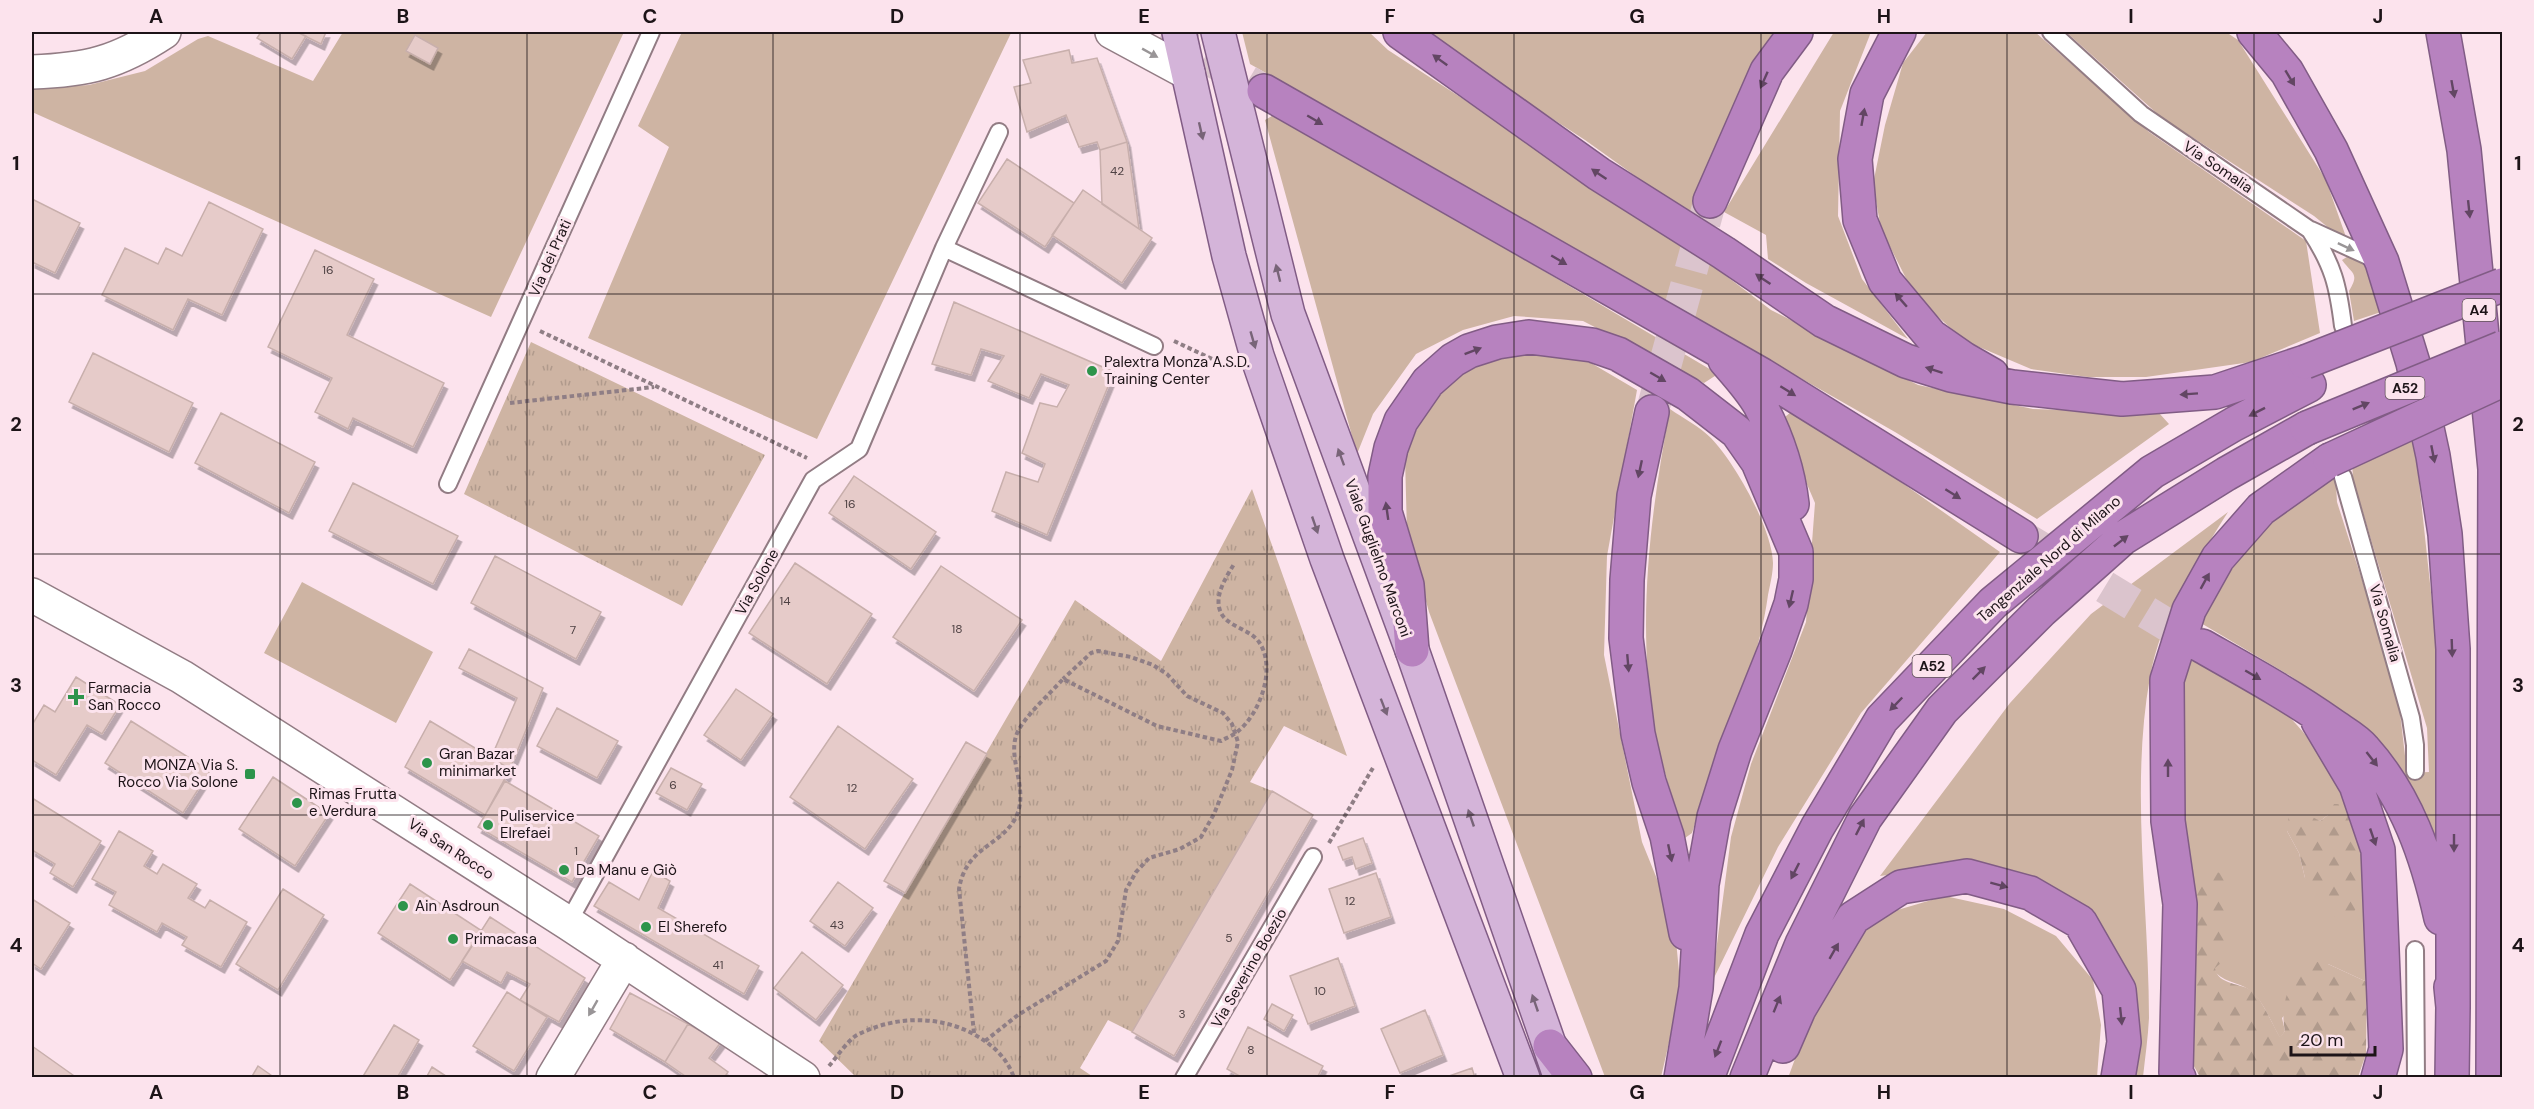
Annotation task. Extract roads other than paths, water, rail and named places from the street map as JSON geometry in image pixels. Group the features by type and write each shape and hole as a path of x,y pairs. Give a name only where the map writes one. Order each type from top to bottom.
{"highway":[{"path":"1400,32 1599,174 1724,253 1824,321 1906,361 1951,375 2012,387 2122,399 2215,392 2307,374 2502,285"},
{"path":"1710,201 1767,71 1796,32"},
{"path":"1899,32 1867,94 1855,159 1860,220 1885,281 1932,336 1964,359 2012,387"},
{"path":"2254,32 2287,72 2331,150 2382,262 2413,363 2433,456 2445,534 2453,649 2454,1007 2452,1077"},
{"name":"A4","path":"2443,32 2464,150 2495,469 2493,1077"},
{"path":"1264,91 1762,375 2021,536"},
{"name":"Tangenziale Nord di Milano","path":"1707,1077 1762,934 1817,828 1882,719 1993,603 2152,472 2234,424 2307,374 2362,361 2502,305"},
{"path":"1412,650 1407,585 1385,512 1385,476 1391,448 1401,421 1428,382 1453,360 1469,351 1497,342 1529,337 1592,345 1618,354 1688,394 1737,432 1758,462 1796,552"},
{"name":"A52","path":"1748,1077 1802,944 1865,818 1942,710 2041,611 2123,538 2226,474 2307,428 2502,348"},
{"path":"1681,1077 1696,988 1702,884 1714,817 1732,759 1791,604 1796,579 1796,552 1789,480 1780,451 1759,404 1719,351"},
{"path":"2153,1077 2158,1048 2158,914 2168,821 2167,680 2189,610 2218,558 2261,509 2496,383 2502,375"},
{"path":"1652,412 1634,496 1627,580 1626,638 1638,734 1649,782 1669,846 1696,988"},
{"path":"2202,646 2311,710 2363,747 2389,780 2409,814 2431,872 2442,923 2454,1007"},
{"path":"2311,710 2356,785 2378,850 2386,1049 2378,1077"},
{"path":"2168,821 2180,904 2176,1073 2179,1077"},
{"path":"1769,1077 1799,1009 1853,918 1901,887 1967,876 2030,893 2080,922 2119,990 2124,1042 2118,1077"},
{"path":"1550,1046 1575,1077"}],"main road":[{"path":"1179,32 1229,256 1257,356 1327,559 1523,1077"},
{"name":"Viale Guglielmo Marconi","path":"1218,32 1288,314 1412,650 1561,1077"}],"street":[{"path":"32,72 73,70 105,63 164,32"},
{"path":"1112,32 1188,74"},
{"name":"Via San Rocco","path":"32,595 182,677 624,959 815,1073"},
{"path":"553,1077 624,959"}],"lane":[{"name":"Via dei Prati","path":"448,484 651,32"},
{"name":"Via Somalia","path":"2051,32 2141,114 2310,230 2327,255 2338,286 2343,326"},
{"name":"Via Solone","path":"568,923 813,480 859,449 944,248 999,132"},
{"path":"2310,230 2382,262"},
{"path":"944,248 1149,344"},
{"name":"Via Somalia","path":"2336,468 2411,718 2415,745 2415,771"},
{"name":"Via Severino Boezio","path":"1187,1076 1313,857"},
{"path":"2415,950 2416,1077"}],"tunnel":[{"path":"1163,32 1264,91"},
{"path":"1652,412 1710,201"},
{"path":"2021,536 2202,646"}],"place":[{"name":"Palextra Monza A.S.D. Training Center","path":"1092,371"},
{"name":"Farmacia San Rocco","path":"76,697"},
{"name":"Gran Bazar minimarket","path":"427,763"},
{"name":"MONZA Via S. Rocco Via Solone","path":"250,774"},
{"name":"Rimas Frutta e Verdura","path":"297,803"},
{"name":"Puliservice Elrefaei","path":"488,825"},
{"name":"Da Manu e Giò","path":"564,870"},
{"name":"Ain Asdroun","path":"403,906"},
{"name":"El Sherefo","path":"646,927"},
{"name":"Primacasa","path":"453,939"}]}
